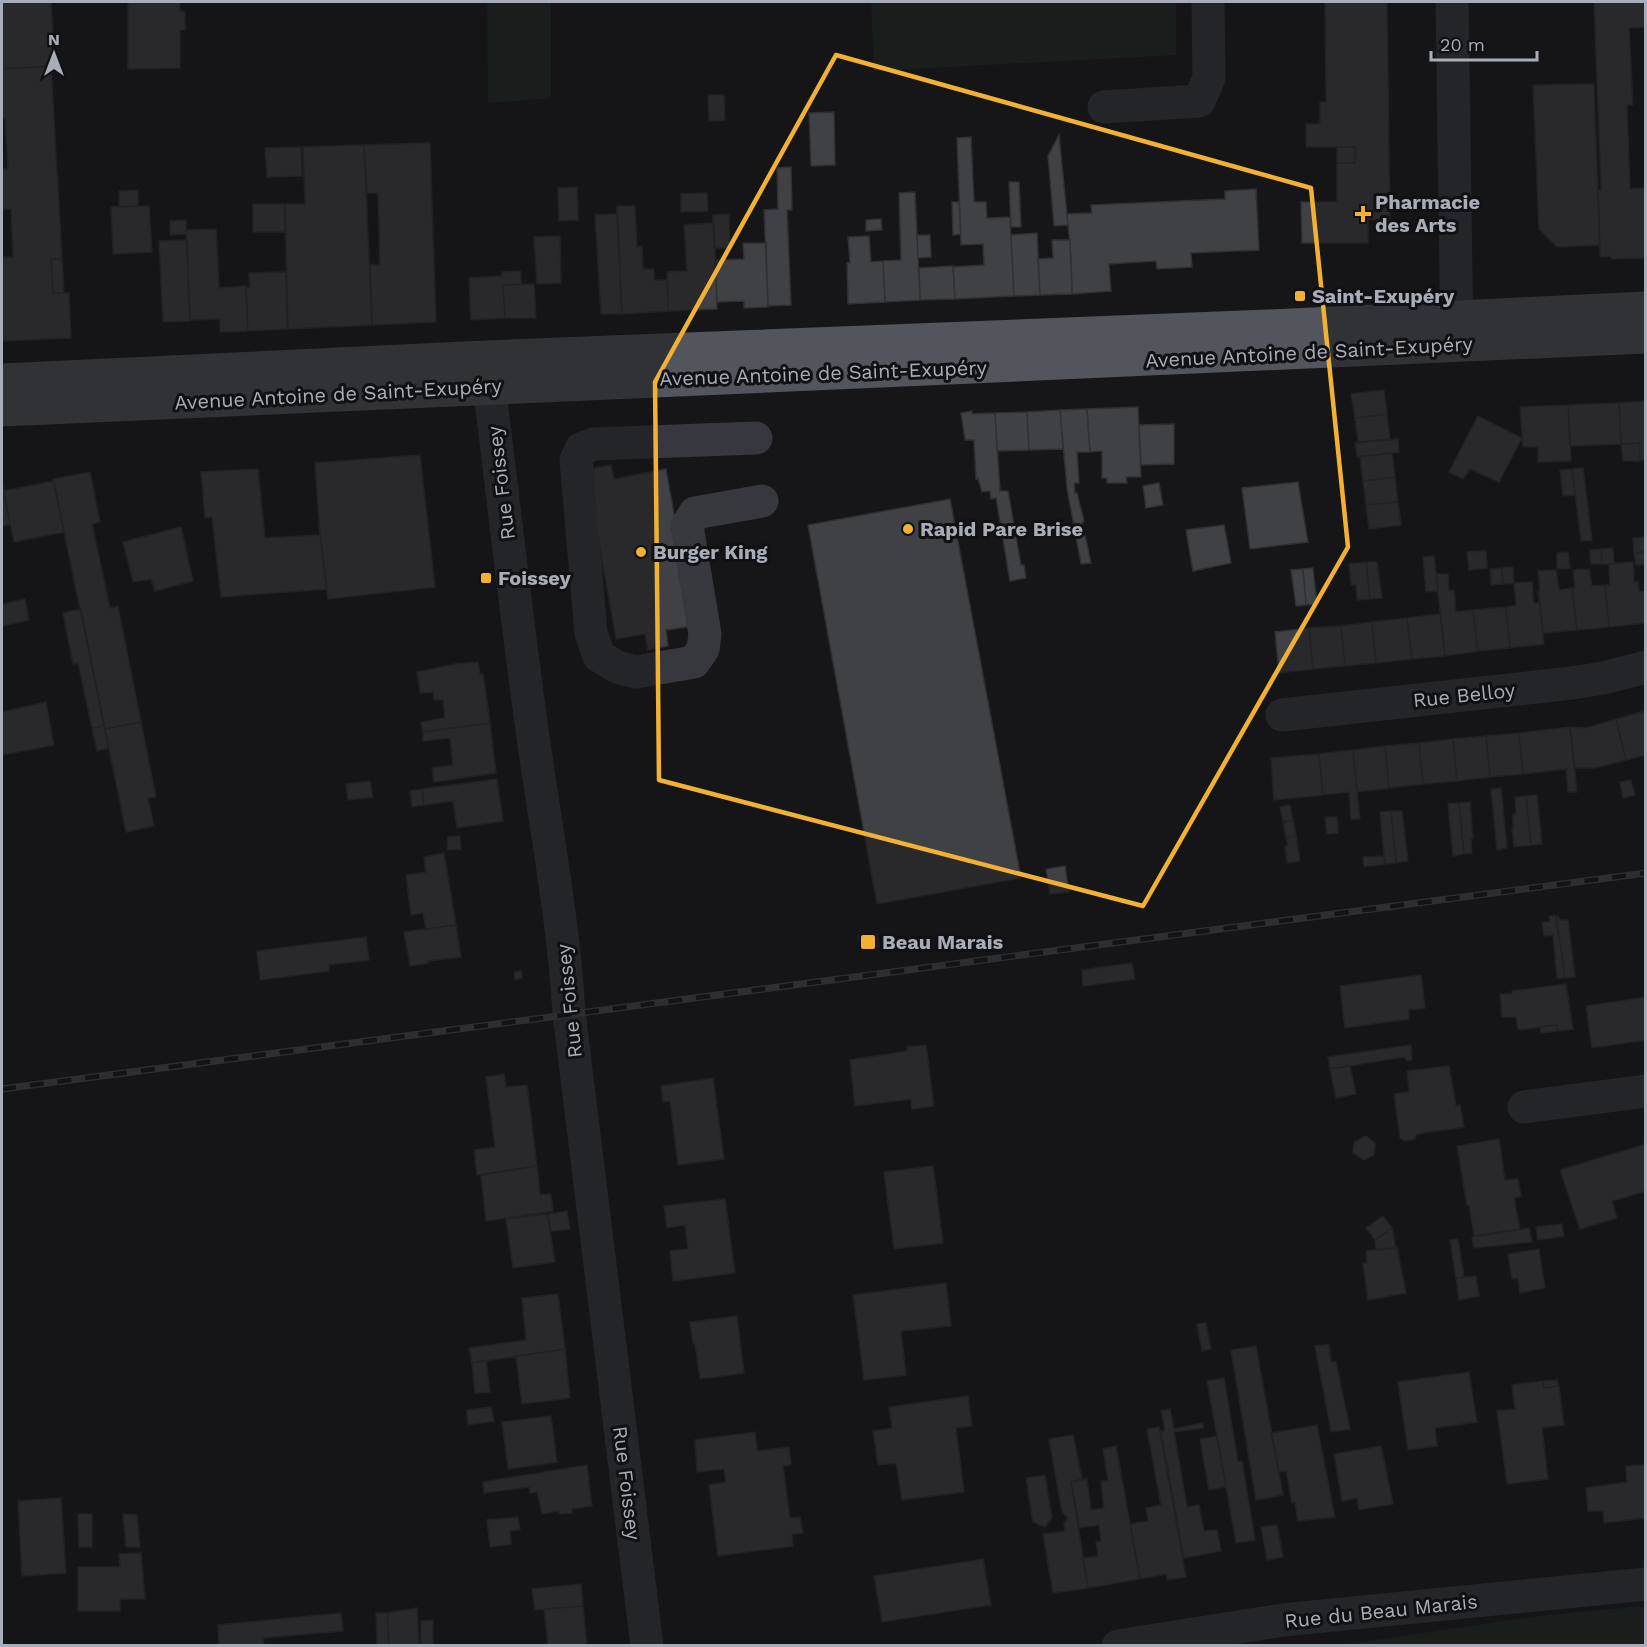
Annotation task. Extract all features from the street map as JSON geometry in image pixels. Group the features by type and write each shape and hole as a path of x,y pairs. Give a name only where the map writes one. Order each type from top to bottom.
{"main road":[{"name":"Avenue Antoine de Saint-Exupéry","path":"1457,331 1646,308"},
{"name":"Avenue Antoine de Saint-Exupéry","path":"2,380 488,372 1457,331 1646,337"},
{"name":"Avenue Antoine de Saint-Exupéry","path":"2,410 488,372"}],"street":[{"path":"1104,107 1199,101 1209,78 1208,2"},
{"path":"1452,2 1457,331"},
{"name":"Rue Foissey","path":"488,372 529,705 564,951 569,1013 647,1646"},
{"path":"756,438 594,444 581,449 576,460 591,633 599,656 617,667 636,672 694,662 704,649 705,634 687,526 695,513 762,501"},
{"name":"Rue Belloy","path":"1282,715 1572,683 1646,667"},
{"path":"1524,1107 1646,1091"},
{"name":"Rue du Beau Marais","path":"1118,1646 1283,1620 1646,1584"}],"highlighted area":[{"path":"836,55 1311,188 1348,547 1143,906 659,780 655,382"}],"shaded area":[{"path":"487,2 551,2 551,98 488,103"},
{"path":"871,2 1176,2 1176,55 874,71"},
{"path":"1645,1606 1645,1645 1340,1645 1539,1616"}],"building":[{"path":"2,2 51,2 55,66 2,69"},
{"path":"128,2 180,2 180,11 185,12 185,30 180,30 180,68 128,69"},
{"path":"1325,2 1387,2 1390,219 1368,219 1368,243 1302,243 1301,202 1337,202 1337,163 1355,163 1355,147 1306,147 1306,124 1320,124 1320,102 1326,102"},
{"path":"1594,2 1646,2 1646,27 1629,28 1633,105 1627,105 1630,189 1646,188 1646,258 1600,257 1598,190 1601,190"},
{"path":"51,66 62,259 51,259 53,293 69,293 71,338 2,341 2,257 13,257 11,209 2,209 2,169 8,169 5,119 2,119 2,69"},
{"path":"1594,84 1600,245 1557,247 1539,229 1533,85"},
{"path":"708,95 724,95 725,120 709,121"},
{"path":"834,112 835,165 811,166 809,113"},
{"path":"1059,135 1068,225 1054,226 1048,156"},
{"path":"971,137 974,202 986,202 987,218 1010,217 1014,296 955,299 953,267 984,265 983,244 961,245 957,138"},
{"path":"430,143 436,322 372,325 370,265 380,264 378,193 367,193 364,145"},
{"path":"364,145 372,325 288,329 285,204 305,204 303,147"},
{"path":"301,147 302,176 267,177 265,148"},
{"path":"1337,147 1355,147 1355,163 1337,163"},
{"path":"791,167 792,210 787,210 791,305 768,306 764,210 778,209 777,168"},
{"path":"1009,182 1019,182 1021,227 1011,227"},
{"path":"577,187 578,220 559,221 558,188"},
{"path":"1256,189 1259,250 1191,253 1192,267 1157,269 1156,261 1109,264 1111,291 1072,294 1067,214 1092,213 1091,205 1225,199 1225,191"},
{"path":"138,190 138,206 119,207 119,191"},
{"path":"915,192 920,300 885,302 883,261 901,260 899,193"},
{"path":"707,193 708,211 681,212 681,194"},
{"path":"952,202 959,202 961,234 953,235"},
{"path":"253,204 284,204 285,232 253,232"},
{"path":"149,206 152,252 113,254 111,207"},
{"path":"617,206 635,206 637,247 642,246 643,269 654,269 654,280 667,280 668,311 622,314"},
{"path":"617,214 622,314 601,314 595,215"},
{"path":"729,214 730,248 714,248 713,215"},
{"path":"881,219 882,230 866,231 866,220"},
{"path":"186,220 186,234 170,235 170,221"},
{"path":"714,223 717,309 668,311 667,272 687,271 684,225"},
{"path":"216,229 219,288 246,286 248,331 220,332 220,319 190,320 186,230"},
{"path":"1037,233 1040,295 1014,296 1011,235"},
{"path":"917,235 930,235 931,257 918,258"},
{"path":"560,236 561,283 537,284 534,237"},
{"path":"869,236 871,262 883,261 885,302 848,304 847,263 850,263 848,237"},
{"path":"187,240 190,321 163,322 159,241"},
{"path":"1052,240 1070,240 1072,294 1040,295 1038,259 1053,258"},
{"path":"743,243 766,243 768,307 744,308 744,301 717,302 715,260 744,259"},
{"path":"51,259 62,259 64,293 53,293"},
{"path":"953,266 955,299 920,300 919,268"},
{"path":"521,271 521,285 503,285 505,318 471,320 469,278 502,276 502,272"},
{"path":"286,272 287,329 248,331 246,288 250,287 249,273"},
{"path":"534,284 536,318 505,318 503,285"},
{"path":"1384,390 1387,414 1355,418 1351,394"},
{"path":"1646,401 1646,460 1640,460 1640,443 1621,444 1619,403"},
{"path":"1619,403 1621,444 1570,446 1568,405"},
{"path":"1568,405 1571,461 1538,462 1538,447 1523,447 1520,407"},
{"path":"1138,407 1141,477 1126,477 1127,483 1107,483 1107,478 1102,478 1102,451 1090,452 1087,409"},
{"path":"1087,409 1090,452 1077,452 1079,483 1074,483 1084,521 1082,522 1091,563 1081,564 1067,488 1060,410"},
{"path":"1060,410 1063,449 1029,450 1027,412"},
{"path":"972,411 972,414 995,413 1000,491 1008,491 1021,565 1024,565 1026,578 1010,581 996,498 991,499 990,491 982,492 978,478 976,479 974,440 965,440 961,413"},
{"path":"1027,412 1029,450 997,451 995,413"},
{"path":"1387,414 1390,439 1358,442 1355,418"},
{"path":"1478,416 1522,438 1499,482 1470,469 1463,479 1449,472"},
{"path":"1174,424 1174,464 1141,465 1139,425"},
{"path":"1398,439 1399,452 1357,457 1355,443"},
{"path":"1640,443 1640,461 1623,461 1621,444"},
{"path":"1392,453 1395,477 1363,481 1360,457"},
{"path":"420,455 435,587 328,599 320,535 315,463"},
{"name":"Burger King","path":"611,465 614,479 666,469 694,626 666,630 668,646 648,650 645,634 616,639 586,470"},
{"path":"1583,468 1592,540 1581,541 1572,469"},
{"path":"258,469 265,538 320,535 327,589 221,597 212,517 205,518 201,472"},
{"path":"1572,469 1575,495 1563,496 1560,470"},
{"path":"90,472 100,522 92,524 110,608 118,606 141,722 105,729 53,479"},
{"path":"1395,477 1398,502 1366,505 1363,481"},
{"path":"2,480 10,524 2,526"},
{"path":"54,481 64,532 14,542 3,491"},
{"path":"1298,482 1308,542 1250,549 1242,488"},
{"path":"1159,483 1163,505 1146,508 1143,486"},
{"path":"950,499 1021,878 877,904 808,525"},
{"path":"1398,502 1401,525 1369,529 1366,505"},
{"path":"1224,525 1231,563 1193,571 1186,530"},
{"path":"181,527 193,581 155,591 151,579 133,582 123,542"},
{"path":"1646,537 1646,551 1634,554 1633,538"},
{"path":"1613,548 1614,564 1602,564 1601,549"},
{"path":"1601,549 1602,564 1591,564 1590,550"},
{"path":"1486,551 1487,568 1469,570 1467,552"},
{"path":"1646,551 1646,564 1636,565 1634,554"},
{"path":"1568,552 1570,568 1557,569 1557,553"},
{"path":"1434,556 1438,591 1426,592 1423,557"},
{"path":"1366,562 1377,562 1382,598 1370,599"},
{"path":"1366,562 1370,599 1357,600 1356,585 1351,585 1349,564"},
{"path":"1633,562 1634,582 1638,581 1639,592 1646,591 1646,623 1609,627 1605,585 1610,585 1609,564"},
{"path":"1513,567 1514,583 1503,584 1502,568"},
{"path":"1313,568 1317,604 1306,605 1303,569"},
{"path":"1502,568 1503,584 1491,585 1490,569"},
{"path":"1303,569 1306,605 1296,606 1291,570"},
{"path":"1589,569 1592,586 1605,585 1609,627 1577,630 1572,588 1575,588 1573,570"},
{"path":"1556,570 1559,590 1572,588 1577,630 1543,633 1538,571"},
{"path":"1436,574 1448,574 1449,590 1454,590 1456,612 1473,610 1478,651 1445,656"},
{"path":"1532,582 1534,603 1540,603 1544,644 1510,648 1506,607 1516,605 1514,583"},
{"path":"25,599 29,620 2,626 2,604"},
{"path":"1506,607 1510,648 1478,651 1473,610"},
{"path":"81,609 104,726 92,728 78,663 73,664 63,613"},
{"path":"1440,614 1445,656 1412,659 1407,618"},
{"path":"1407,618 1412,659 1376,663 1372,622"},
{"path":"1372,622 1376,663 1345,666 1341,626"},
{"path":"1341,626 1345,666 1313,669 1309,628"},
{"path":"1309,628 1313,669 1279,673 1275,632"},
{"path":"478,662 480,674 483,674 490,723 423,732 421,722 445,718 443,700 434,700 433,692 420,693 417,672"},
{"path":"46,702 54,745 2,755 2,712"},
{"path":"1646,711 1646,755 1626,760 1616,719"},
{"path":"1616,719 1626,760 1595,768 1575,768 1570,727 1586,728"},
{"path":"141,722 156,797 148,798 154,826 126,832 105,729"},
{"path":"490,723 496,773 434,782 432,768 453,765 450,738 423,741 423,732"},
{"path":"104,726 109,748 97,751 92,728"},
{"path":"1570,727 1577,792 1568,792 1566,769 1523,774 1519,733"},
{"path":"1519,733 1523,774 1490,777 1486,736"},
{"path":"1486,736 1490,777 1457,781 1453,739"},
{"path":"1453,739 1457,781 1423,784 1419,743"},
{"path":"1419,743 1423,784 1389,788 1385,746"},
{"path":"1385,746 1389,788 1357,792 1353,750"},
{"path":"1353,750 1360,819 1351,819 1349,792 1323,795 1319,754"},
{"path":"1319,754 1323,795 1274,800 1271,758"},
{"path":"497,779 503,821 457,828 453,801 424,805 422,789"},
{"path":"1631,780 1635,795 1623,798 1620,782"},
{"path":"370,781 373,797 348,800 346,784"},
{"path":"1501,788 1507,848 1497,850 1491,789"},
{"path":"422,789 424,805 412,807 410,791"},
{"path":"1537,795 1542,844 1531,845 1526,796"},
{"path":"1526,796 1531,845 1514,847 1512,828 1513,814 1516,814 1515,797"},
{"path":"1470,802 1472,853 1464,854 1459,803"},
{"path":"1459,803 1464,854 1453,856 1448,804"},
{"path":"1290,805 1293,820 1283,822 1280,807"},
{"path":"1391,811 1396,863 1385,864 1380,812"},
{"path":"1391,811 1402,811 1408,861 1396,863"},
{"path":"1325,817 1337,817 1338,833 1327,834"},
{"path":"1293,820 1296,836 1286,838 1283,822"},
{"path":"460,836 461,849 447,850 448,837"},
{"path":"1296,836 1300,861 1287,863 1286,838"},
{"path":"444,853 456,925 426,929 423,913 411,915 406,875 426,872 424,857"},
{"path":"1384,856 1385,864 1364,867 1363,857"},
{"path":"1065,866 1069,892 1050,894 1046,869"},
{"path":"1549,916 1556,916 1565,978 1557,978 1553,935 1544,936 1542,922 1550,922"},
{"path":"1556,916 1561,920 1568,920 1575,977 1565,978"},
{"path":"456,925 461,957 410,966 404,932"},
{"path":"877,934 878,946 860,948 858,936"},
{"path":"366,937 369,960 329,965 329,971 260,980 257,951"},
{"path":"1132,963 1135,979 1083,986 1082,970"},
{"path":"521,970 522,978 515,980 514,973"},
{"path":"1421,975 1425,1008 1409,1010 1409,1019 1345,1028 1340,986"},
{"path":"1566,984 1573,1029 1558,1031 1557,1025 1518,1030 1516,1017 1502,1017 1500,994"},
{"path":"1646,997 1646,1040 1592,1048 1586,1006"},
{"path":"1557,1025 1558,1031 1541,1033 1540,1027"},
{"path":"926,1045 934,1106 912,1109 911,1099 855,1106 850,1060 908,1051 907,1047"},
{"path":"1411,1045 1412,1060 1407,1061 1404,1057 1330,1069 1328,1057"},
{"path":"1350,1066 1356,1094 1336,1098 1330,1069"},
{"path":"1449,1066 1456,1106 1460,1105 1464,1127 1417,1134 1415,1139 1405,1141 1400,1138 1394,1094 1409,1092 1407,1071"},
{"path":"504,1074 506,1087 527,1085 537,1166 477,1175 474,1150 495,1147 486,1077"},
{"path":"713,1078 724,1159 678,1165 670,1101 663,1102 661,1086"},
{"path":"1366,1136 1375,1143 1374,1155 1364,1160 1353,1153 1354,1142"},
{"path":"1499,1139 1505,1180 1518,1179 1521,1196 1514,1198 1520,1229 1474,1236 1457,1146"},
{"path":"1646,1144 1646,1191 1612,1201 1617,1218 1580,1229 1560,1170"},
{"path":"537,1166 540,1195 551,1194 553,1211 486,1221 481,1175"},
{"path":"933,1166 943,1243 894,1249 884,1172"},
{"path":"725,1199 735,1273 673,1281 670,1251 688,1249 685,1225 667,1228 664,1206"},
{"path":"567,1211 570,1229 551,1231 548,1214"},
{"path":"547,1214 555,1262 513,1268 506,1219"},
{"path":"1383,1216 1392,1228 1375,1240 1366,1228"},
{"path":"1562,1224 1564,1236 1538,1240 1536,1227"},
{"path":"1392,1228 1396,1248 1376,1250 1375,1240"},
{"path":"1529,1228 1532,1242 1474,1248 1472,1237"},
{"path":"1458,1239 1464,1277 1456,1278 1450,1240"},
{"path":"1397,1247 1406,1293 1368,1300 1363,1264 1367,1263 1366,1251"},
{"path":"1539,1249 1545,1288 1520,1293 1518,1278 1512,1279 1508,1254"},
{"path":"1476,1276 1479,1296 1459,1300 1456,1278"},
{"path":"946,1283 951,1326 901,1331 906,1375 864,1380 853,1295"},
{"path":"558,1294 565,1349 472,1363 469,1348 526,1340 522,1298"},
{"path":"737,1316 744,1373 700,1379 690,1322"},
{"path":"1206,1323 1211,1349 1202,1351 1197,1324"},
{"path":"1329,1344 1331,1362 1336,1362 1350,1429 1331,1432 1315,1346"},
{"path":"1256,1346 1283,1495 1256,1500 1231,1350"},
{"path":"565,1349 570,1398 522,1404 516,1356"},
{"path":"486,1360 490,1392 475,1393 472,1363"},
{"path":"1469,1372 1477,1422 1435,1428 1437,1446 1408,1450 1398,1382"},
{"path":"1224,1378 1238,1462 1242,1461 1255,1540 1236,1543 1207,1381"},
{"path":"1557,1380 1559,1386 1544,1388 1543,1381"},
{"path":"1543,1381 1544,1388 1559,1386 1564,1425 1542,1428 1548,1479 1507,1484 1497,1411 1515,1409 1512,1385"},
{"path":"968,1396 972,1426 956,1428 964,1492 902,1500 896,1463 878,1465 873,1431 892,1428 889,1407"},
{"path":"491,1407 494,1421 468,1425 467,1410"},
{"path":"1170,1409 1174,1429 1203,1423 1203,1428 1174,1432 1187,1507 1199,1505 1204,1531 1217,1530 1221,1551 1184,1558 1161,1431 1165,1431 1161,1411"},
{"path":"551,1416 557,1462 508,1469 502,1422"},
{"path":"1317,1425 1335,1517 1298,1521 1286,1471 1279,1472 1271,1433"},
{"path":"1159,1427 1186,1577 1167,1580 1167,1574 1140,1579 1130,1524 1148,1521 1146,1508 1161,1505 1147,1429"},
{"path":"755,1432 757,1451 789,1447 791,1465 783,1466 790,1518 800,1517 803,1533 792,1534 793,1546 718,1556 709,1485 726,1482 724,1469 697,1472 695,1440"},
{"path":"1073,1435 1082,1479 1071,1482 1088,1588 1053,1593 1043,1534 1065,1531 1064,1523 1068,1518 1062,1512 1049,1439"},
{"path":"1217,1436 1226,1487 1209,1490 1200,1439"},
{"path":"1116,1446 1140,1579 1088,1588 1083,1558 1098,1556 1096,1542 1101,1541 1099,1525 1080,1528 1071,1482 1087,1479 1091,1510 1104,1508 1101,1481 1108,1481 1103,1449"},
{"path":"1381,1446 1393,1504 1359,1510 1357,1498 1342,1501 1334,1454"},
{"path":"587,1465 592,1506 572,1509 572,1513 559,1514 559,1511 542,1514 537,1492 530,1493 529,1487 484,1493 483,1482"},
{"path":"1646,1465 1646,1518 1604,1523 1603,1511 1588,1511 1586,1488 1627,1482 1626,1466"},
{"path":"1045,1475 1052,1518 1045,1527 1033,1522 1026,1478"},
{"path":"61,1498 66,1573 22,1576 18,1501"},
{"path":"78,1514 92,1514 92,1547 79,1547"},
{"path":"123,1514 137,1515 140,1547 126,1547"},
{"path":"518,1517 520,1530 510,1531 511,1544 490,1547 487,1520"},
{"path":"1277,1525 1283,1557 1267,1560 1261,1527"},
{"path":"141,1553 145,1599 120,1599 120,1611 78,1611 78,1567 120,1567 119,1554"},
{"path":"983,1559 991,1605 882,1622 874,1576"},
{"path":"581,1584 583,1606 535,1610 532,1589"},
{"path":"583,1606 587,1646 548,1646 544,1609"},
{"path":"417,1608 419,1646 389,1646 387,1613"},
{"path":"341,1613 343,1631 263,1638 264,1646 219,1646 218,1625"},
{"path":"376,1613 387,1613 389,1646 376,1646"},
{"path":"433,1620 433,1646 421,1646 421,1621"}],"railway":[{"path":"2,1089 1646,873"}],"place":[{"name":"Pharmacie des Arts","path":"1363,214"},
{"name":"Saint-Exupéry","path":"1300,296"},
{"name":"Rapid Pare Brise","path":"908,529"},
{"name":"Burger King","path":"641,552"},
{"name":"Foissey","path":"486,578"},
{"name":"Beau Marais","path":"868,942"}]}
